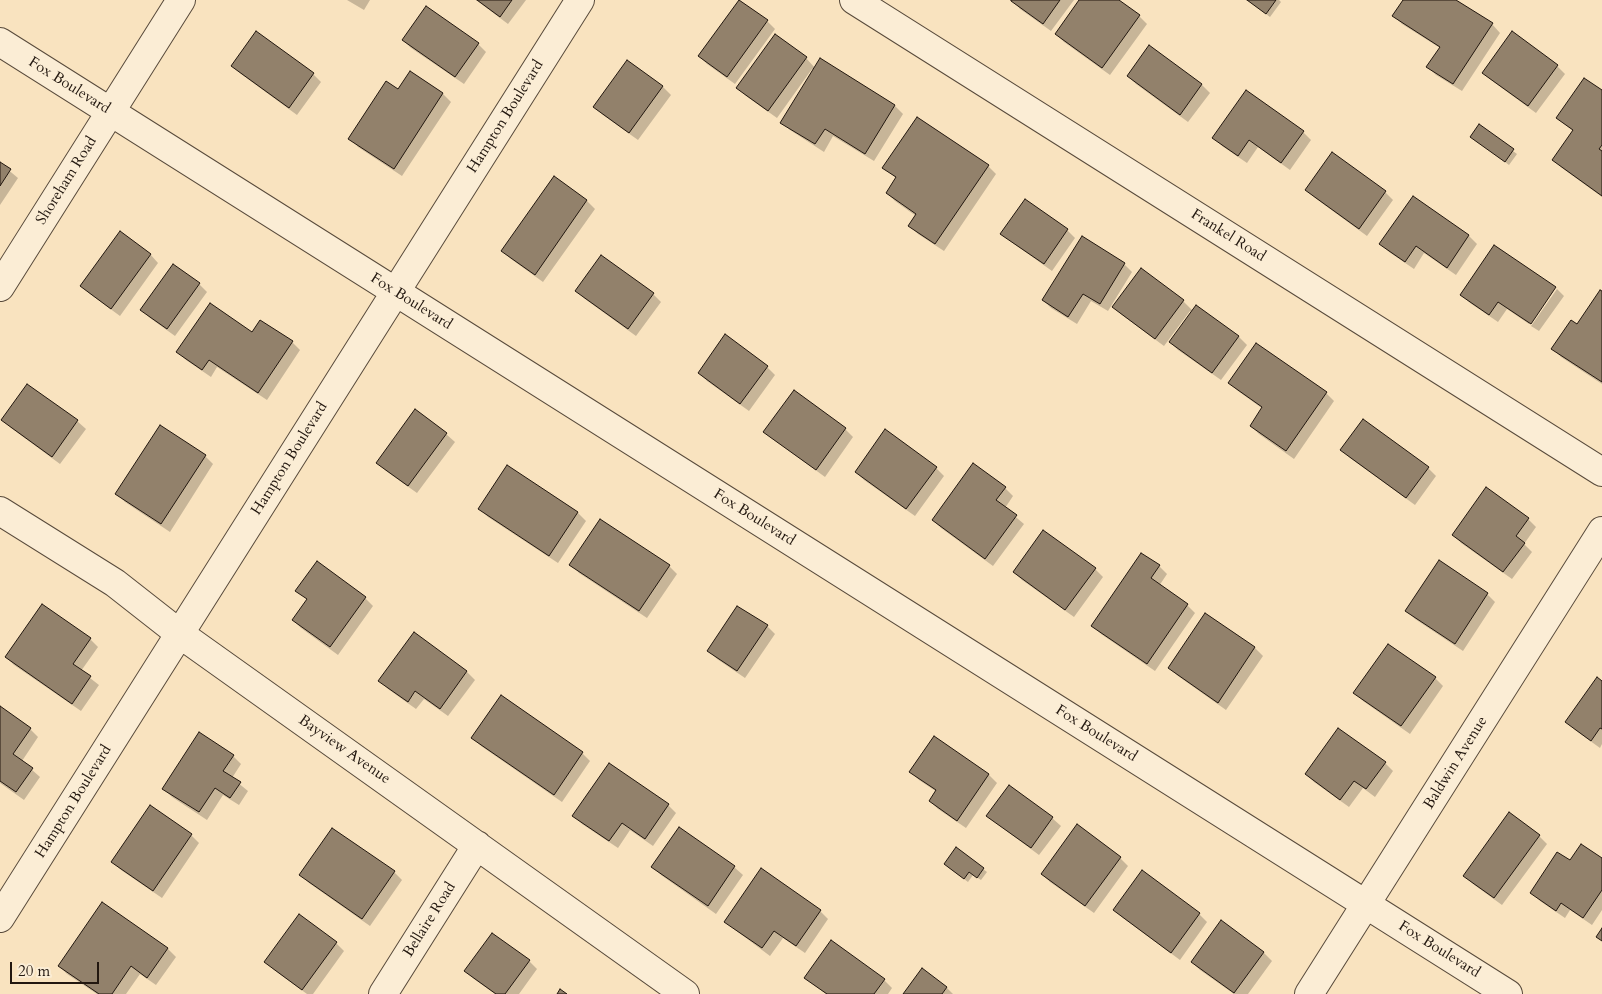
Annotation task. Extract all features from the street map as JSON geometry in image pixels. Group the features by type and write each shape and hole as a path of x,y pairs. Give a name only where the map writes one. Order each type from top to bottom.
{"street":[{"name":"Shoreham Road","path":"0,287 181,0"},
{"name":"Hampton Boulevard","path":"0,918 580,0"},
{"name":"Frankel Road","path":"854,0 1602,472"},
{"name":"Fox Boulevard","path":"0,42 1508,994"},
{"name":"Bayview Avenue","path":"0,511 115,584 180,634 685,994"},
{"name":"Baldwin Avenue","path":"1310,994 1602,531"},
{"name":"Bellaire Road","path":"383,994 477,845"}],"building":[{"path":"477,0 512,0 500,17"},
{"path":"739,0 768,20 727,77 698,56"},
{"path":"1011,0 1060,0 1043,24"},
{"path":"1079,0 1119,0 1140,15 1102,68 1055,34"},
{"path":"1247,0 1276,0 1266,14"},
{"path":"1403,0 1456,0 1493,23 1453,84 1426,67 1440,47 1392,16"},
{"path":"426,6 479,43 455,77 402,40"},
{"path":"256,31 314,73 289,108 231,66"},
{"path":"1512,31 1558,65 1528,106 1482,73"},
{"path":"775,34 807,57 768,111 736,88"},
{"path":"1149,45 1202,84 1180,115 1127,76"},
{"path":"820,58 895,105 865,154 825,129 815,144 780,123"},
{"path":"627,60 663,86 629,133 593,107"},
{"path":"410,71 443,93 394,169 348,139 386,81 398,89"},
{"path":"1584,78 1602,90 1602,145 1599,149 1602,151 1602,196 1552,160 1573,130 1556,118"},
{"path":"1246,90 1304,131 1281,163 1249,140 1238,156 1212,138"},
{"path":"917,117 989,165 935,244 908,226 916,214 886,193 896,177 882,168"},
{"path":"1479,124 1514,149 1505,162 1470,137"},
{"path":"1332,152 1386,191 1359,229 1305,190"},
{"path":"0,162 11,169 0,186"},
{"path":"554,176 587,200 535,275 501,251"},
{"path":"1413,196 1469,235 1447,268 1416,246 1405,262 1379,244"},
{"path":"1025,199 1068,229 1044,264 1000,234"},
{"path":"120,231 151,254 111,309 80,286"},
{"path":"1082,236 1125,263 1100,304 1083,294 1068,317 1042,300"},
{"path":"1494,245 1556,287 1531,324 1498,302 1489,315 1460,295"},
{"path":"601,255 654,293 628,329 575,291"},
{"path":"173,264 200,283 167,329 140,310"},
{"path":"1141,268 1184,300 1155,339 1112,307"},
{"path":"1600,290 1602,291 1602,382 1551,349 1571,320 1577,324"},
{"path":"210,303 252,332 260,320 293,341 258,393 209,360 202,370 176,352"},
{"path":"1196,305 1239,336 1212,373 1169,342"},
{"path":"725,334 768,366 740,404 698,373"},
{"path":"1256,343 1327,392 1286,451 1250,426 1262,407 1228,383"},
{"path":"27,384 78,420 52,457 1,420"},
{"path":"794,390 846,428 816,470 763,432"},
{"path":"415,409 447,433 408,486 376,463"},
{"path":"1363,419 1429,467 1406,498 1340,450"},
{"path":"160,425 206,455 161,524 115,494"},
{"path":"885,429 937,467 906,509 855,472"},
{"path":"973,463 1006,487 996,500 1017,515 985,559 932,520"},
{"path":"507,465 578,512 549,556 478,509"},
{"path":"1486,487 1529,518 1516,536 1525,543 1503,572 1452,535"},
{"path":"600,519 670,565 639,611 569,565"},
{"path":"1043,530 1096,568 1065,610 1013,572"},
{"path":"1141,553 1160,565 1151,578 1188,604 1147,664 1091,626"},
{"path":"1439,560 1488,593 1455,644 1405,611"},
{"path":"317,561 366,597 330,647 292,620 307,599 295,591"},
{"path":"42,604 91,638 73,664 91,676 72,704 5,657"},
{"path":"737,606 768,625 737,671 707,651"},
{"path":"1205,613 1255,647 1218,703 1168,668"},
{"path":"414,632 467,671 440,709 415,691 408,702 378,681"},
{"path":"1388,644 1436,677 1401,726 1353,693"},
{"path":"1597,677 1602,681 1602,729 1600,728 1591,741 1565,722"},
{"path":"501,695 583,752 554,795 471,738"},
{"path":"0,706 31,728 13,754 33,768 16,792 0,781"},
{"path":"1338,728 1386,762 1366,789 1354,781 1340,800 1305,774"},
{"path":"199,732 234,755 223,771 241,782 230,798 215,788 199,812 162,789"},
{"path":"934,736 989,774 957,821 929,801 936,790 909,772"},
{"path":"609,763 669,804 645,839 622,823 609,841 572,816"},
{"path":"1009,785 1053,817 1031,848 986,816"},
{"path":"150,805 192,834 153,891 111,862"},
{"path":"1509,812 1540,835 1494,898 1463,876"},
{"path":"1077,824 1121,857 1085,906 1041,874"},
{"path":"679,827 735,866 708,906 651,867"},
{"path":"332,828 395,871 362,919 299,875"},
{"path":"1581,844 1602,858 1602,890 1583,918 1561,903 1556,911 1530,893 1557,852 1570,860"},
{"path":"956,847 984,868 977,878 969,872 964,879 944,864"},
{"path":"761,868 821,910 796,946 774,931 762,948 724,922"},
{"path":"1142,870 1200,913 1171,953 1113,910"},
{"path":"102,902 168,948 147,978 131,966 112,994 99,994 58,966"},
{"path":"299,914 337,942 302,990 264,962"},
{"path":"1221,920 1264,952 1234,993 1191,962"},
{"path":"1602,928 1602,941 1596,937"},
{"path":"492,933 530,960 505,994 496,994 464,971"},
{"path":"831,940 885,979 874,994 827,994 804,978"},
{"path":"922,968 947,987 942,994 903,994"},
{"path":"560,989 567,994 557,994"}]}
